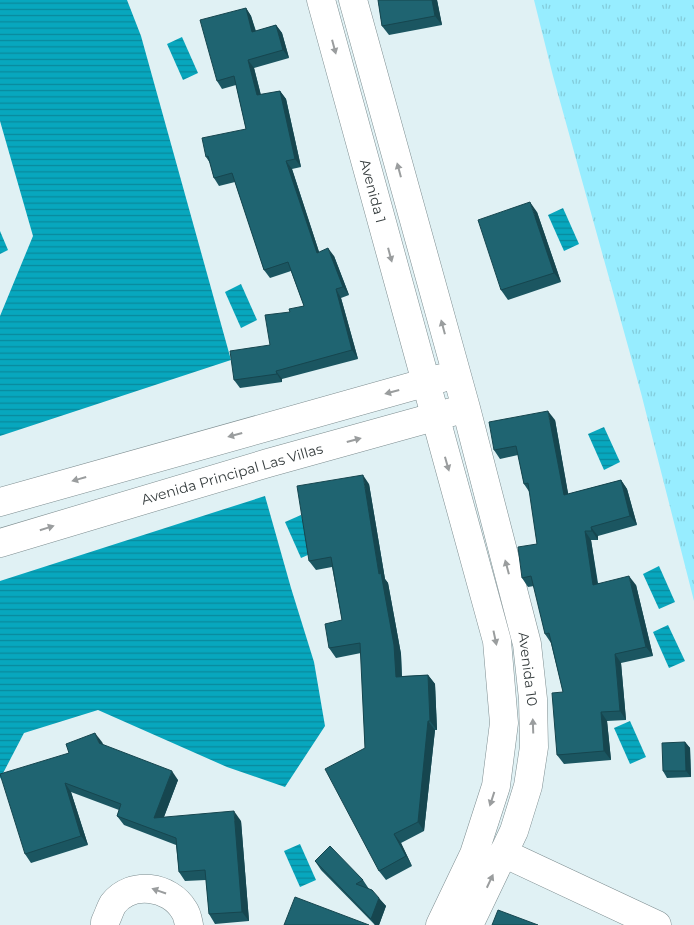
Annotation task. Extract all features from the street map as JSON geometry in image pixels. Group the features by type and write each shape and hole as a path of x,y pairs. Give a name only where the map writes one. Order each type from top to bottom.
{"street":[{"name":"Avenida 1","path":"321,0 434,417"},
{"path":"0,502 456,374 354,0"},
{"name":"Avenida 10","path":"456,374 527,644 534,747 528,786 514,831 469,925"},
{"name":"Avenida Principal Las Villas","path":"0,543 259,466 466,408"},
{"name":"Avenida 10","path":"434,417 497,640 504,724 496,786 474,854 440,925"},
{"path":"500,681 530,677"},
{"path":"504,853 657,925"},
{"path":"105,925 114,903 131,891 151,888 170,895 185,910 189,925"}],"green space":[{"path":"534,0 694,0 694,601 641,393 553,76"}],"shaded area":[{"path":"0,0 127,0 141,36 231,360 0,436 0,316 33,236 0,121"},
{"path":"182,37 198,73 183,80 167,44"},
{"path":"563,208 579,244 564,251 548,215"},
{"path":"0,231 8,250 0,254"},
{"path":"241,284 257,320 241,328 225,292"},
{"path":"604,427 620,462 604,470 588,434"},
{"path":"265,496 314,662 325,726 285,787 227,767 98,710 24,733 0,779 0,581"},
{"path":"301,515 317,551 301,558 285,522"},
{"path":"659,566 675,602 659,609 643,574"},
{"path":"668,625 685,661 669,668 653,632"},
{"path":"630,721 646,757 630,764 614,728"},
{"path":"300,844 316,880 300,887 284,851"}],"building":[{"path":"378,0 432,0 435,16 382,26"},
{"path":"246,8 252,32 276,25 283,50 248,60 257,95 280,91 295,159 286,161 317,253 328,248 343,287 336,289 352,350 276,371 277,374 234,380 230,351 270,345 265,315 290,312 289,309 304,306 288,262 264,270 232,173 214,178 208,156 206,157 202,138 246,129 234,76 217,81 200,20"},
{"path":"530,202 554,273 501,290 478,220"},
{"path":"548,411 564,495 621,480 630,516 591,527 592,531 585,531 593,585 629,576 646,647 615,654 620,711 601,712 604,751 557,755 552,693 563,692 549,633 545,634 531,576 522,578 518,547 537,544 528,483 524,484 516,446 494,450 489,422"},
{"path":"363,475 379,574 381,573 394,645 396,677 428,675 430,721 428,721 418,822 394,834 406,856 379,871 325,769 365,748 360,643 329,648 325,624 342,620 331,557 309,561 297,486"},
{"path":"95,733 99,743 172,771 154,818 234,811 242,912 209,914 205,870 179,872 176,838 117,816 121,804 65,783 81,836 25,854 0,774 69,753 66,744"},
{"path":"685,742 686,771 663,771 662,743"},
{"path":"330,846 363,880 356,884 372,890 379,898 371,919 315,861"},
{"path":"295,897 369,925 284,925"},
{"path":"498,910 538,925 492,925"}]}
